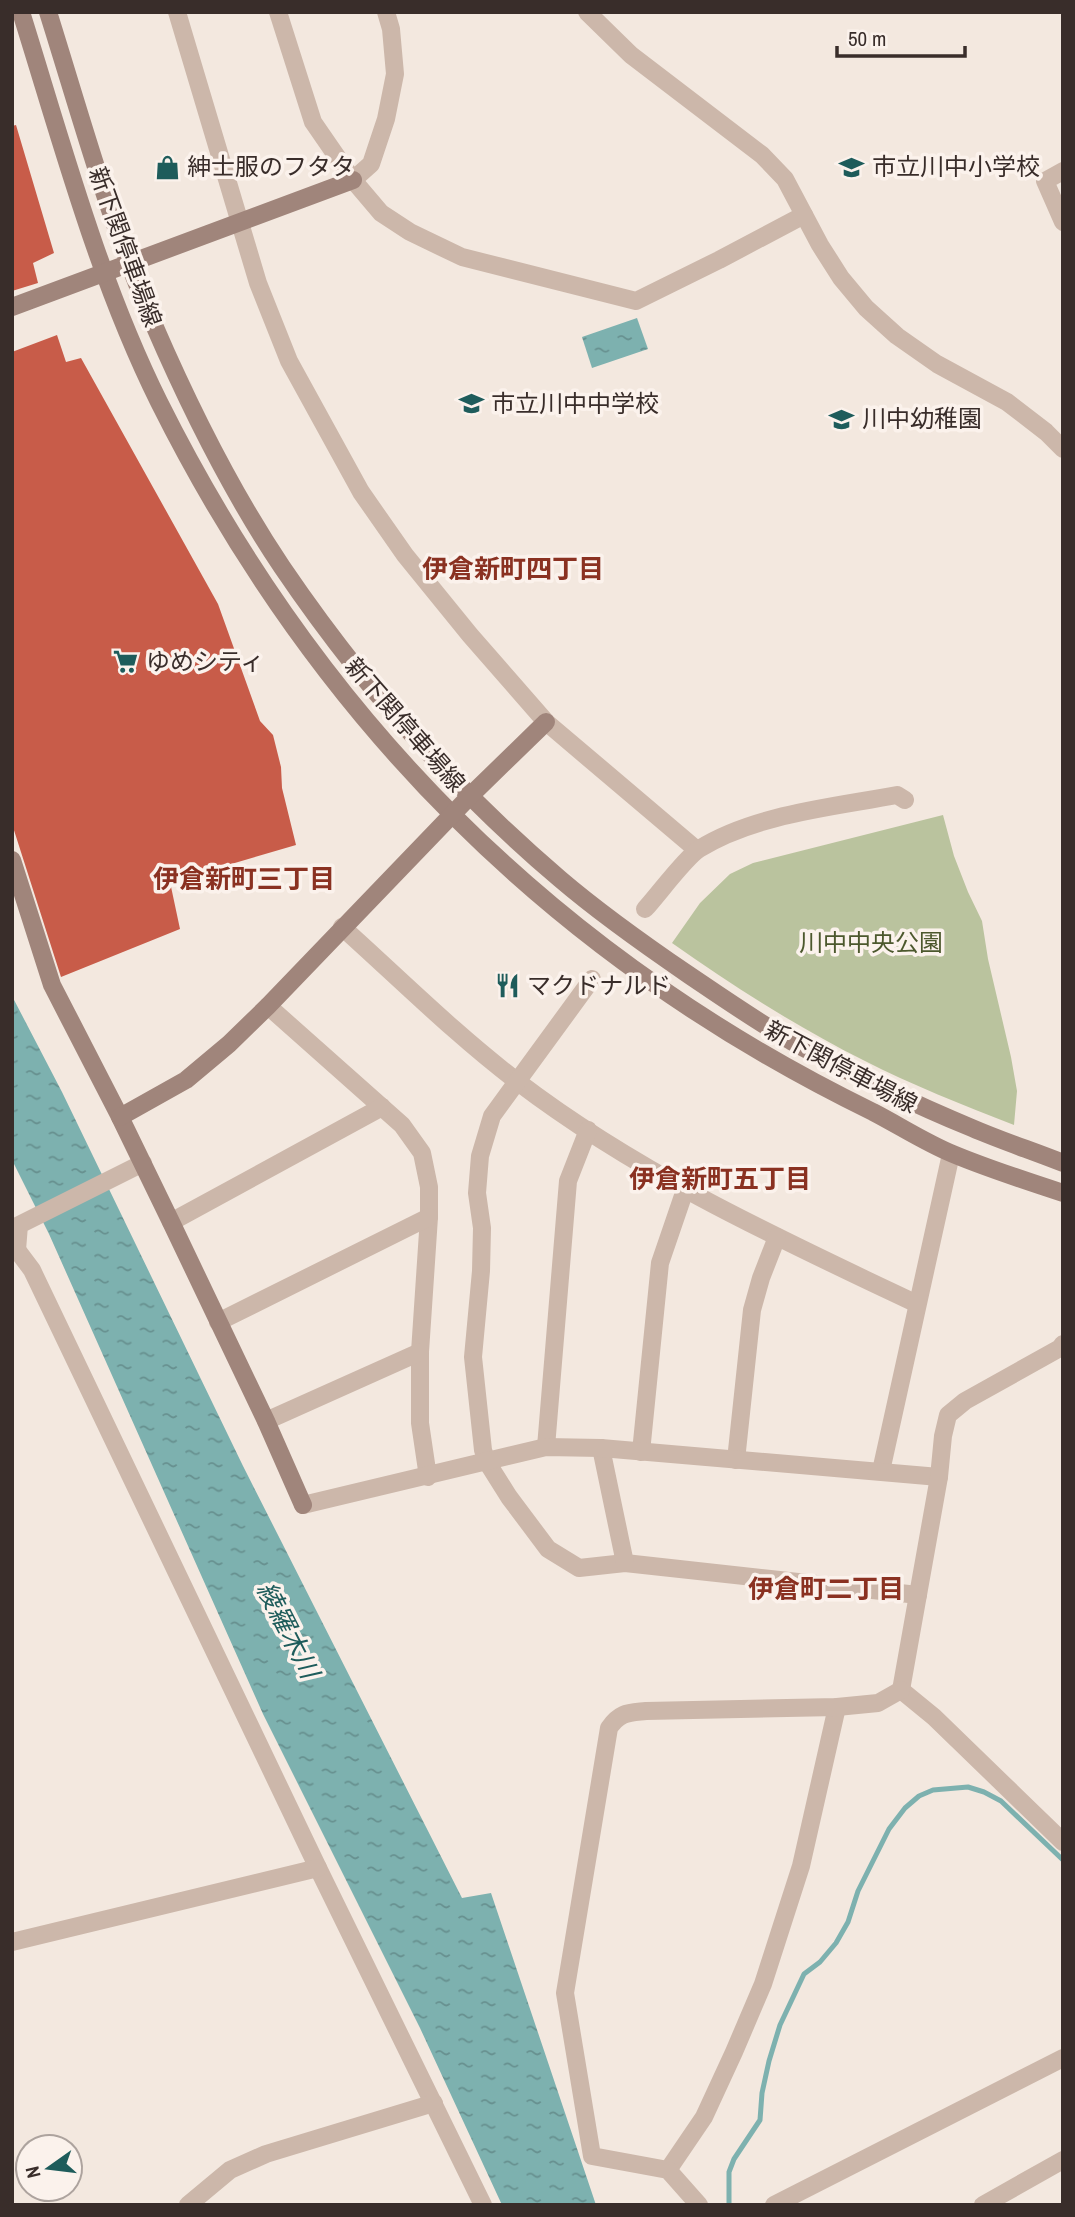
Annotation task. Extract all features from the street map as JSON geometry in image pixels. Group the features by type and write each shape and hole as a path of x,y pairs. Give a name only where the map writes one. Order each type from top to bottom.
{"main road":[{"name":"新下関停車場線","path":"21,12 91,236 124,325 159,401 233,537 273,599 316,659 368,723 451,816 524,884 645,978 780,1066 951,1153 1063,1193"},
{"name":"新下関停車場線","path":"48,12 128,264 163,347 199,421 240,498 281,565 323,624 431,754 470,796 570,887 643,944 737,1007 790,1040 911,1101 976,1130 1063,1163"},
{"path":"12,307 353,180"},
{"path":"120,1117 186,1080 229,1044 470,796 546,722"},
{"path":"12,860 52,985 143,1163 266,1420 303,1506"}],"street":[{"path":"177,12 258,282 289,362 361,492 405,555 546,722 697,850"},
{"path":"278,12 313,122 353,180 381,213 410,232 462,257 636,301 804,215"},
{"path":"353,180 371,164 386,119 393,85 395,74 391,29 386,12"},
{"path":"587,12 631,55 762,155 785,179 841,278 866,308 897,336 937,364 1007,402 1063,449"},
{"path":"1063,171 1045,181 1063,222"},
{"path":"645,909 697,850 734,831 789,815 897,795 905,800"},
{"path":"342,928 517,1082 589,1130 685,1190 917,1304"},
{"path":"592,979 492,1116 480,1156 477,1193 481,1228 481,1271 473,1357 483,1450 487,1462 548,1549 579,1568 625,1563 918,1595"},
{"path":"268,1006 402,1125 422,1153 429,1187 429,1217 419,1352 420,1423 428,1477"},
{"path":"171,1223 382,1107"},
{"path":"546,1447 568,1181 589,1130"},
{"path":"881,1471 951,1153"},
{"path":"143,1163 15,1241 32,1270 318,1868 483,2205"},
{"path":"641,1452 660,1263 685,1190"},
{"path":"218,1322 429,1217"},
{"path":"736,1460 752,1310 777,1237"},
{"path":"901,1690 948,1415 965,1401 1063,1344"},
{"path":"266,1420 419,1352"},
{"path":"303,1506 546,1447 601,1448 939,1477"},
{"path":"601,1448 625,1563"},
{"path":"699,2205 668,2170 592,2156 565,1993 609,1728 615,1718 646,1711 837,1707 878,1703 901,1690"},
{"path":"901,1690 934,1717 1063,1842"},
{"path":"668,2170 704,2117 763,1984 801,1866 837,1707"},
{"path":"12,1942 318,1868"},
{"path":"774,2205 838,2170 853,2165 1063,2058"},
{"path":"188,2205 230,2171 266,2154 434,2103"},
{"path":"983,2205 1063,2161"}],"green space":[{"name":"川中中央公園","path":"943,815 954,856 982,921 1017,1091 1014,1125 919,1086 838,1047 718,975 672,943 700,903 730,874 753,863"}],"water":[{"path":"637,318 648,349 592,368 582,337"},
{"name":"綾羅木川","path":"12,996 62,1092 243,1466 462,1898 491,1893 596,2205 502,2205 420,2028 263,1714 49,1234 12,1160"}],"building":[{"path":"16,125 54,253 33,263 38,283 12,291 12,126"},
{"name":"ゆめシティ","path":"57,335 66,362 81,358 218,604 260,721 273,735 296,845 170,882 180,929 61,977 12,824 12,352"}],"waterway":[{"path":"729,2205 729,2172 734,2159 760,2120 762,2093 780,2025 804,1974 820,1962 836,1943 889,1829 905,1808 919,1796 933,1790 968,1787 984,1792 1001,1801 1063,1860"}],"place":[{"name":"紳士服のフタタ","path":"167,167"},
{"name":"市立川中小学校","path":"852,167"},
{"name":"市立川中中学校","path":"471,404"},
{"name":"川中幼稚園","path":"842,419"},
{"name":"ゆめシティ","path":"126,662"},
{"name":"マクドナルド","path":"507,986"}],"district":[{"name":"伊倉新町四丁目","path":"513,569"},
{"name":"伊倉新町三丁目","path":"244,879"},
{"name":"伊倉新町五丁目","path":"720,1179"},
{"name":"伊倉町二丁目","path":"826,1589"}]}
